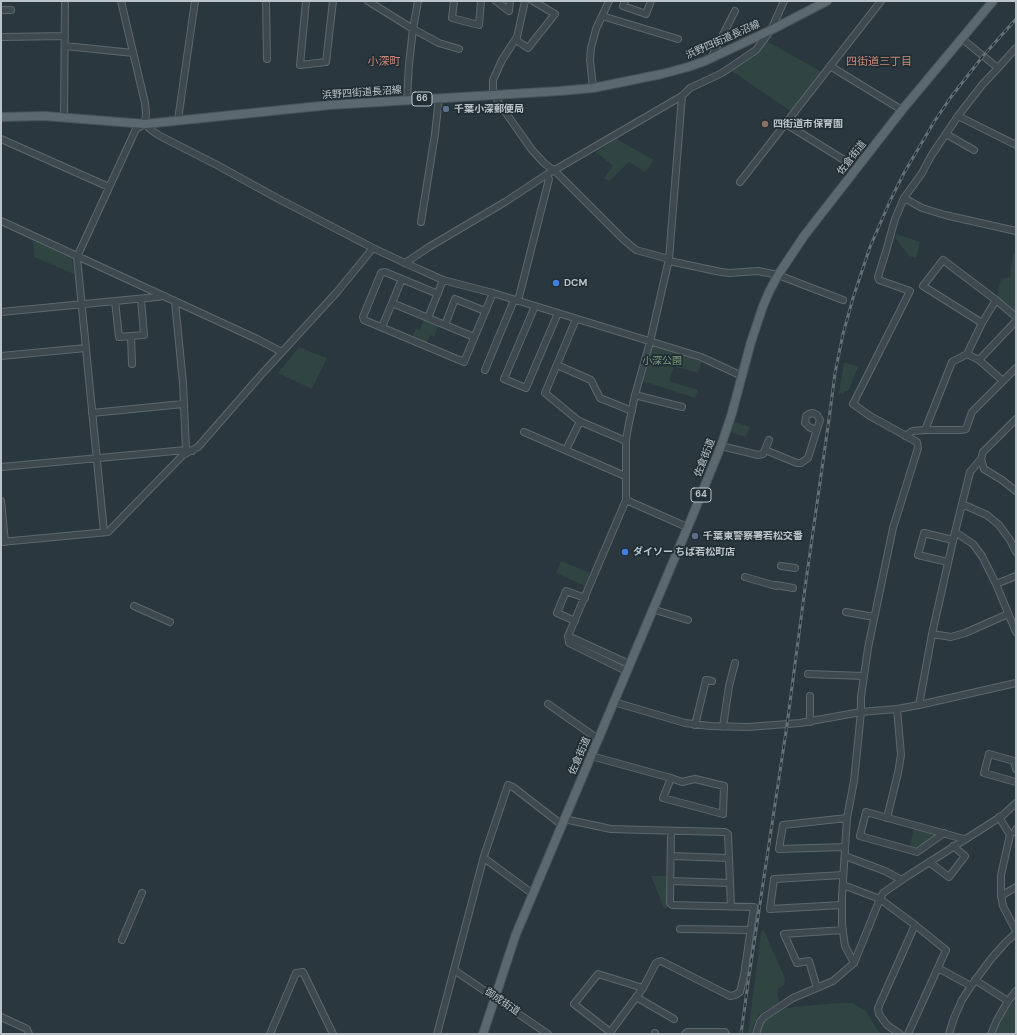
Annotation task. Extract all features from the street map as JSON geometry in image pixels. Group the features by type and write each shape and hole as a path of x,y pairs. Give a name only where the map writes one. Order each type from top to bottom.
{"main road":[{"name":"浜野四街道長沼線","path":"1,117 45,116 145,124 330,105 593,88 662,74 688,67 771,30 827,1"},
{"name":"佐倉街道","path":"483,1034 516,934 720,446 732,413 751,342 769,292 778,275 804,236 902,110 993,1"}],"street":[{"path":"64,117 65,1"},
{"path":"121,1 146,108 145,124 160,136 373,248 443,280 493,293 701,357 742,376"},
{"path":"178,120 195,1"},
{"path":"266,1 267,59"},
{"path":"306,1 300,65 326,62 333,1"},
{"path":"368,1 413,29 440,43 459,49"},
{"path":"407,100 409,64 418,1"},
{"path":"454,1 452,18 480,24 481,1"},
{"path":"496,1 509,10 510,1"},
{"path":"525,1 516,40 502,60 493,80 493,90 502,109 532,150 618,234 636,250 669,260 721,272 730,273 758,271 778,275 843,300"},
{"path":"516,40 528,48 555,14 532,1"},
{"path":"593,88 590,60 591,48 596,29 609,1"},
{"path":"625,1 623,6 646,14 651,1"},
{"path":"405,263 546,175 682,96 690,88 722,73 756,50 771,30 784,1"},
{"path":"740,182 881,1"},
{"path":"1,10 11,10"},
{"path":"711,58 735,12"},
{"path":"602,16 678,39"},
{"path":"1,37 65,36"},
{"path":"962,38 998,68"},
{"path":"65,46 133,53"},
{"path":"854,963 845,946 842,905 847,818 854,781 861,712 861,697 868,648 893,528 918,448 917,442 870,416 853,404 910,291 880,280 878,277 895,219 904,198 922,173 931,156 958,116 982,85 1016,48"},
{"path":"830,66 902,110"},
{"path":"628,668 569,643 568,636 626,500 625,476 628,428 669,260 682,96"},
{"path":"421,222 435,134 439,98"},
{"path":"958,116 1016,145"},
{"path":"104,532 77,257 136,129 145,124"},
{"path":"786,124 857,168"},
{"path":"946,134 974,150"},
{"path":"1,138 109,187"},
{"path":"485,370 516,300 549,179 546,175"},
{"path":"904,198 922,208 945,215 1016,231"},
{"path":"1,221 257,339 282,352"},
{"path":"1,500 3,542 108,532 183,455 198,447 260,376 337,292 373,248"},
{"path":"982,323 923,286 943,260 1016,317"},
{"path":"438,294 385,272 381,273 363,317 364,320 464,362 493,293"},
{"path":"382,327 402,279"},
{"path":"428,318 443,280"},
{"path":"1,312 162,296"},
{"path":"115,301 119,337 144,335 141,299"},
{"path":"444,325 456,299 485,311"},
{"path":"925,430 952,362 967,354 982,323 996,300"},
{"path":"175,302 183,383 183,404 189,451"},
{"path":"392,303 474,338"},
{"path":"535,306 504,379 526,388 558,314"},
{"path":"576,319 545,393 580,421 626,441"},
{"path":"978,360 1016,321"},
{"path":"131,336 132,364"},
{"path":"1,356 86,348"},
{"path":"967,354 978,360 1003,381"},
{"path":"556,366 591,380 600,398 632,411"},
{"path":"905,436 914,432 925,430 966,429 972,412 1016,368"},
{"path":"635,395 682,407"},
{"path":"92,414 183,404"},
{"path":"919,705 932,634 970,472 981,459 983,452 1016,418"},
{"path":"566,450 580,421"},
{"path":"765,450 797,463 801,463 808,458 816,430"},
{"path":"524,432 625,476"},
{"path":"720,446 758,455 763,454 769,440"},
{"path":"1,467 189,451"},
{"path":"981,459 984,469 1016,491"},
{"path":"626,500 687,527"},
{"path":"962,504 987,515 999,525 1010,540 1016,552"},
{"path":"955,532 973,544 982,556 996,584 1016,632"},
{"path":"948,562 918,555 924,533 953,540"},
{"path":"781,566 795,568"},
{"path":"996,584 1016,576"},
{"path":"745,577 776,586 793,588"},
{"path":"575,621 557,613 566,591 585,598"},
{"path":"134,606 170,622"},
{"path":"652,609 688,620"},
{"path":"846,612 874,617"},
{"path":"932,634 951,636 965,634 1008,614"},
{"path":"723,727 729,686 735,663"},
{"path":"808,674 864,676"},
{"path":"695,725 706,680 712,681"},
{"path":"614,702 685,724 723,727 787,725 861,712 897,709 1016,685"},
{"path":"810,696 810,722"},
{"path":"548,704 598,739"},
{"path":"887,818 901,755 897,709"},
{"path":"1016,769 1014,760 989,754 984,773 1016,782"},
{"path":"591,756 671,778 682,782 695,779 724,786 723,814 663,798 671,778"},
{"path":"437,1034 484,858 508,786 514,787 563,822 611,829 725,832 728,834 731,907"},
{"path":"756,1034 760,1022 764,1017 793,998 833,980 854,963 883,893 999,817 1016,803"},
{"path":"944,833 917,852 860,836 866,812 944,833 964,839"},
{"path":"949,1034 962,1000 971,986 991,959 1016,932 1003,906 1001,896 1001,875 1010,835 999,817"},
{"path":"845,846 780,849 783,825 847,818"},
{"path":"643,988 598,974 574,1004 609,1033 643,988 656,963 661,961 730,996 740,992 744,975 754,907 672,905 670,903 671,830"},
{"path":"929,862 949,878 965,856 953,846"},
{"path":"671,856 729,858"},
{"path":"845,856 885,871 902,880"},
{"path":"484,858 533,894"},
{"path":"842,905 770,909 774,879 844,875"},
{"path":"671,881 730,883"},
{"path":"843,885 880,899 946,950 908,1034"},
{"path":"1001,896 1016,887"},
{"path":"122,940 142,893"},
{"path":"900,1034 886,1025 879,1014 878,1008 915,925"},
{"path":"680,929 751,930"},
{"path":"817,988 809,961 797,963 784,934 843,930"},
{"path":"938,968 971,986"},
{"name":"御成街道","path":"454,970 548,1034"},
{"path":"270,1034 296,973 303,972 333,1034"},
{"path":"976,980 1008,1002"},
{"path":"991,1034 997,1020 1016,991"},
{"path":"636,997 672,1017"},
{"path":"1,1017 27,1029 29,1034"},
{"path":"685,1034 687,1032 725,1032 726,1034"}],"green space":[{"path":"768,42 822,72 792,112 732,71"},
{"path":"616,139 654,160 645,172 629,162 609,181 604,178 613,166 596,152"},
{"path":"896,234 920,242 916,258 909,256 895,237"},
{"path":"33,240 70,256 72,259 74,274 34,257"},
{"path":"1016,251 1016,317 996,300 1001,279 1010,277 1013,254"},
{"path":"424,320 438,326 434,337 430,335 427,344 412,338 416,329 420,330"},
{"name":"小深公園","path":"653,344 702,360 698,373 674,366 669,381 698,390 695,398 643,381"},
{"path":"299,347 327,358 312,389 278,373"},
{"path":"844,362 858,367 848,391 845,391 843,394 839,393"},
{"path":"731,421 750,427 746,437 727,431"},
{"path":"561,561 590,573 585,586 556,573"},
{"path":"914,829 935,834 934,839 918,850 909,849"},
{"path":"651,876 667,876 667,908 664,908"},
{"path":"762,930 764,931 785,978 784,985 777,990 779,1002 759,1015 751,1034 748,1034 761,934"},
{"path":"1016,998 1016,1034 995,1034 1004,1014"},
{"path":"836,1003 852,1003 866,1011 881,1034 758,1034 761,1023 786,1008"}],"railway":[{"path":"741,1034 787,725 835,373 843,334 870,247 904,173 934,122 951,97 983,56 1016,19"}],"place":[{"name":"千葉小深郵便局","path":"446,109"},
{"name":"四街道市保育園","path":"765,124"},
{"name":"DCM","path":"556,283"},
{"name":"千葉東警察署若松交番","path":"695,536"},
{"name":"ダイソー ちば若松町店","path":"625,552"}],"district":[{"name":"小深町","path":"384,62"},
{"name":"四街道三丁目","path":"879,62"}]}
